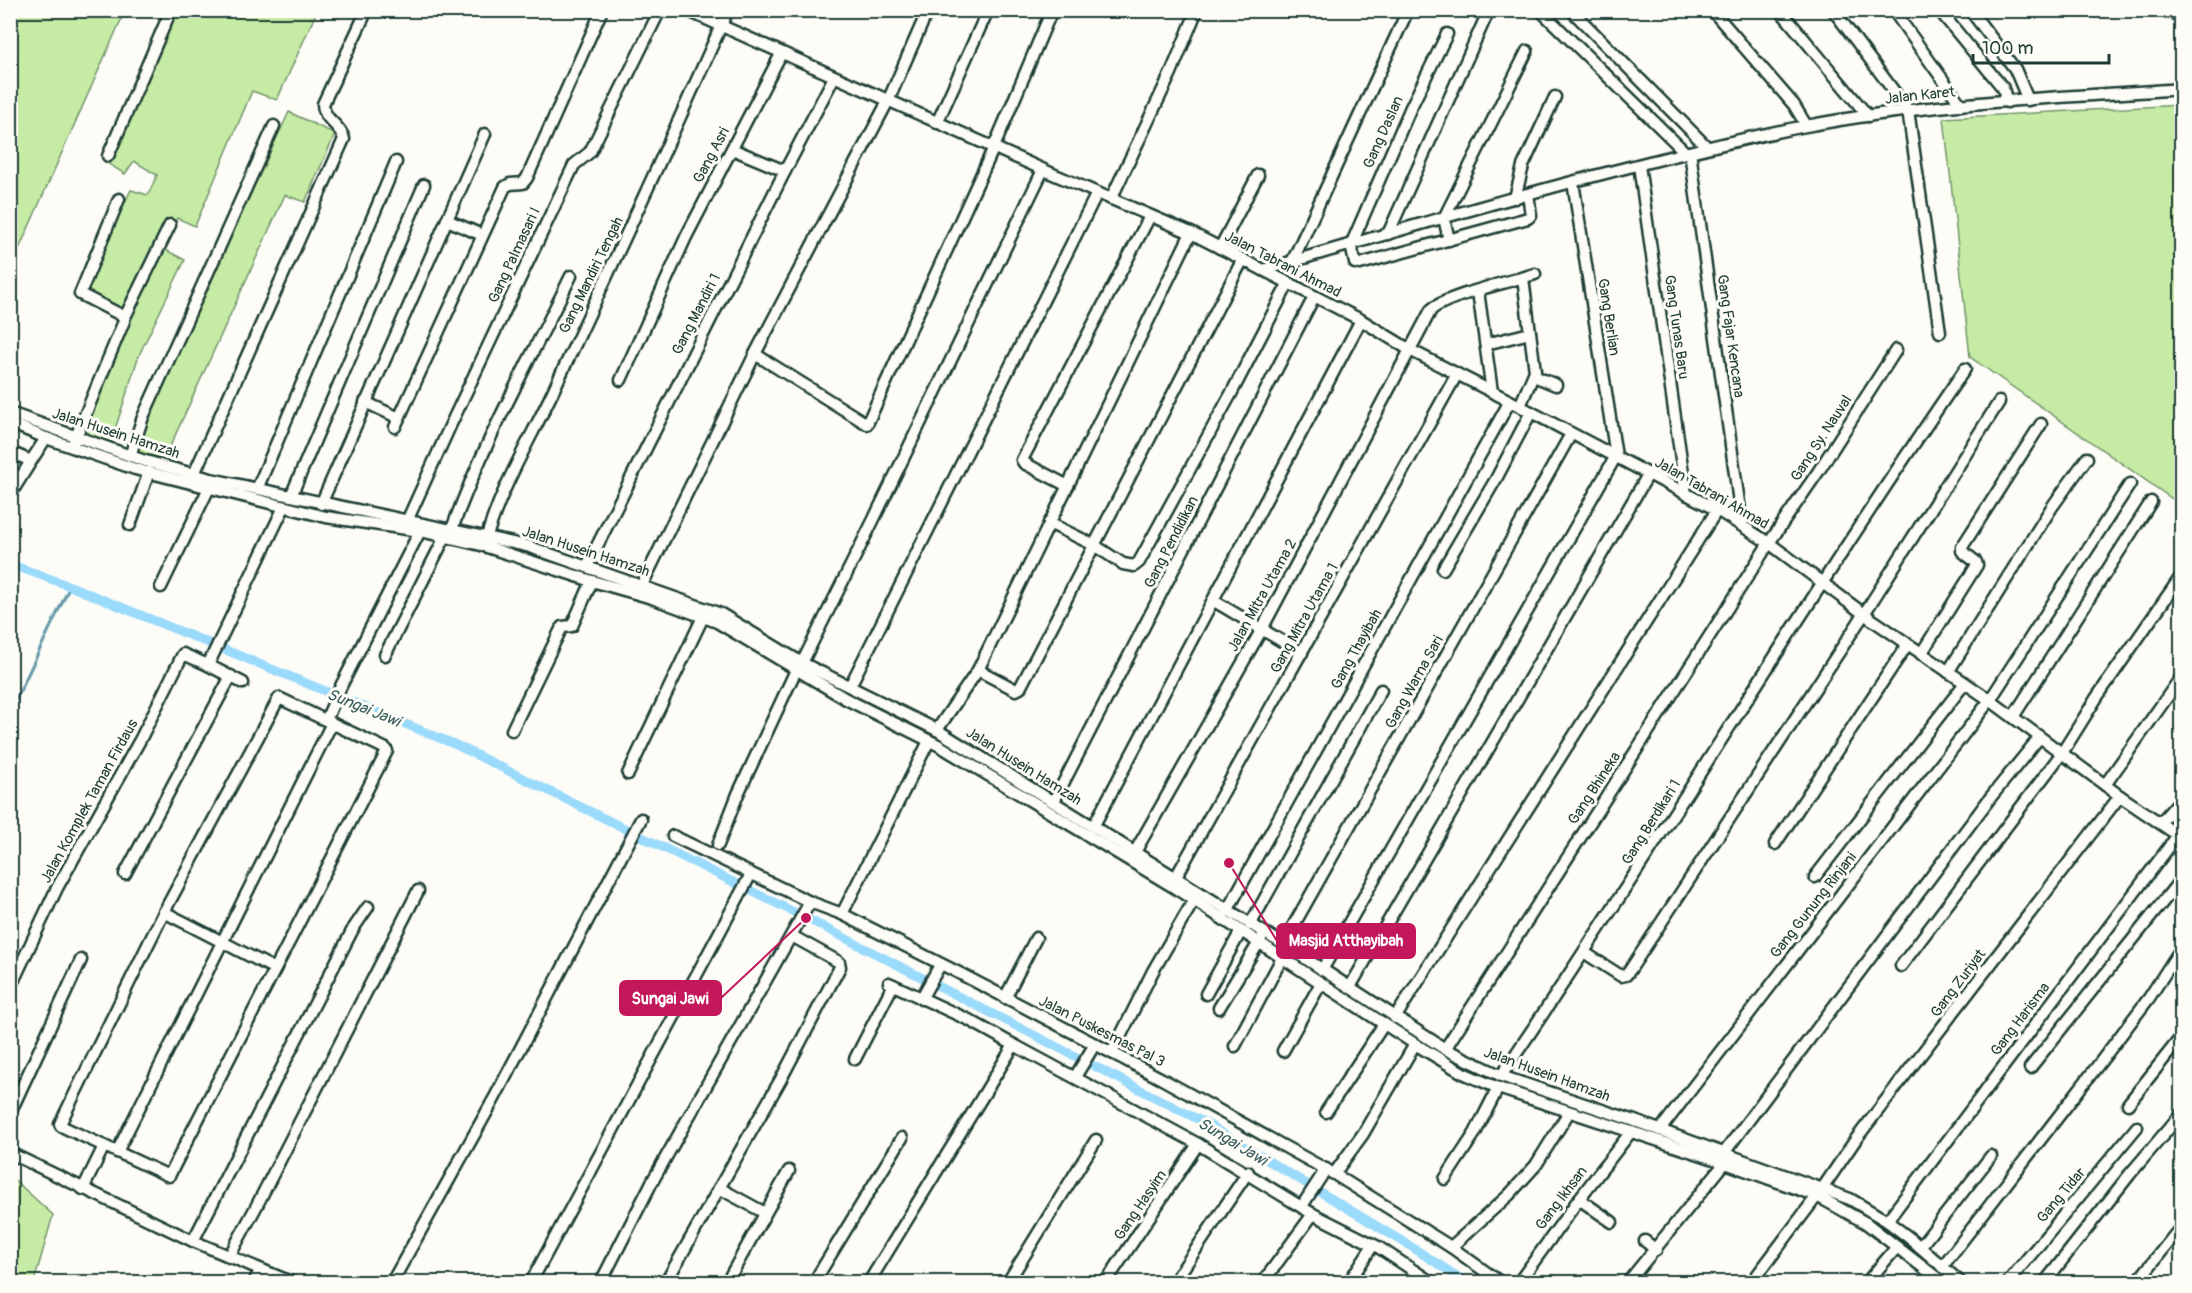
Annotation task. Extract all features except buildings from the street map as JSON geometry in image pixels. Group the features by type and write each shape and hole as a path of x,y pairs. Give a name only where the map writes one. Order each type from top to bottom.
{"street":[{"path":"108,156 171,10"},
{"path":"194,474 344,139 339,127 325,116 323,104 367,10"},
{"path":"365,402 397,422 505,187 510,184 523,183 527,178 602,10"},
{"name":"Gang Palmasari I","path":"407,521 574,165 590,152 660,10"},
{"name":"Jalan Tabrani Ahmad","path":"686,10 1043,170 1191,233 1361,320 1410,351 1717,510 1769,543 1907,645 1990,700 2120,796 2180,836"},
{"name":"Gang Mandiri Tengah","path":"487,536 495,509 508,480 646,195 728,10"},
{"path":"642,585 755,354 888,101 928,10"},
{"path":"937,123 988,10"},
{"path":"755,354 867,424 994,147 1052,10"},
{"path":"1111,199 1171,73 1197,10"},
{"path":"1292,262 1408,10"},
{"path":"1388,234 1490,10"},
{"path":"1540,10 1688,152"},
{"path":"1571,10 1707,147"},
{"path":"1712,10 1794,105 1806,125"},
{"path":"1780,10 1868,116"},
{"path":"1833,10 1908,110 1940,332"},
{"path":"1893,10 1961,105"},
{"path":"1940,10 2003,88 2007,102"},
{"path":"1970,10 2015,69 2028,100"},
{"path":"2156,10 2172,12 2181,19"},
{"name":"Gang Daslan","path":"1351,245 1411,107 1447,33"},
{"path":"1449,240 1444,218 1527,51"},
{"name":"Gang Asri","path":"621,380 710,189 781,54"},
{"name":"Gang Mandiri 1","path":"587,566 834,77"},
{"name":"Jalan Karet","path":"1263,270 1528,194 1707,147 1806,125 1908,110 2181,89"},
{"path":"1515,198 1522,166 1555,96"},
{"path":"130,456 143,417 274,126"},
{"path":"321,504 485,134"},
{"path":"732,149 785,171"},
{"name":"Gang Fajar Kencana","path":"1688,152 1742,524"},
{"path":"257,489 396,162"},
{"name":"Gang Tunas Baru","path":"1639,165 1686,494"},
{"path":"718,845 738,794 799,666 871,525 1043,170"},
{"path":"1220,248 1258,175"},
{"name":"Gang Berlian","path":"1573,182 1616,456"},
{"path":"291,496 424,186"},
{"path":"850,686 1097,193"},
{"path":"1351,245 1355,263 1358,265 1529,217 1531,214 1528,194"},
{"path":"119,200 80,294 123,316 124,319"},
{"path":"1068,486 1024,464 1022,460 1150,216"},
{"path":"447,220 482,235"},
{"path":"73,442 124,319 171,225"},
{"path":"1404,229 1408,251"},
{"path":"937,730 978,670 1191,233"},
{"path":"978,670 1016,690 1020,688 1243,259"},
{"name":"Jalan Mitra Utama 2","path":"1135,852 1262,629 1432,308 1535,274"},
{"path":"385,655 449,533 499,419 571,276"},
{"path":"1523,278 1534,376 1556,384"},
{"path":"1049,523 1094,545 1127,566 1134,566 1144,557 1288,284"},
{"path":"1478,291 1492,392"},
{"name":"Gang Pendidikan","path":"1054,801 1314,297"},
{"path":"1093,827 1361,320"},
{"path":"1486,344 1530,333"},
{"name":"Gang Sy. Nauval","path":"1769,543 1896,350"},
{"name":"Gang Berdikari 1","path":"1501,1076 1585,953 1907,453 1965,369"},
{"name":"Gang Mitra Utama 1","path":"1176,878 1457,374"},
{"name":"Gang Thayibah","path":"1227,911 1515,404 1534,376"},
{"path":"1585,953 1621,976 1626,975 1864,614 1999,402"},
{"path":"1443,569 1496,479 1531,412"},
{"name":"Jalan Husein Hamzah","path":"10,413 73,442 149,472 284,507 407,521 592,582 642,585 721,614 846,699 929,741 1073,820 1194,900 1246,928 1261,938 1282,958 1463,1073 1498,1088 1630,1133 1725,1158"},
{"name":"Jalan Husein Hamzah","path":"10,423 46,438 73,442 194,474 291,496 321,504 332,512 420,531 487,536 527,546 587,566 623,585 717,622 799,666 850,686 937,730 1054,801 1073,820 1093,827 1176,878 1227,911 1246,928"},
{"path":"1921,654 1977,565 1962,551 1962,548 2041,424"},
{"name":"Gang Warna Sari","path":"1283,944 1571,434"},
{"path":"10,495 46,438"},
{"path":"10,452 31,461"},
{"path":"1322,970 1616,456"},
{"path":"1947,672 2052,507 2087,458"},
{"path":"130,525 149,472"},
{"path":"1350,987 1649,473"},
{"name":"Gang Gunung Rinjani","path":"1660,1130 1990,700 2130,484"},
{"path":"161,586 208,488"},
{"path":"2013,717 2151,502"},
{"path":"243,683 210,660 284,507"},
{"path":"1395,1018 1717,510"},
{"path":"117,1152 223,943 329,722 331,708 339,691 420,531"},
{"name":"Gang Bhineka","path":"1445,1049 1769,543"},
{"path":"1901,966 2062,753 2097,697 2181,575"},
{"path":"512,730 562,627 572,626 592,582"},
{"path":"1214,601 1302,652"},
{"path":"628,774 703,617"},
{"path":"1775,843 1907,645"},
{"name":"Jalan Komplek Taman Firdaus","path":"10,988 57,888 140,740 183,654 210,660"},
{"path":"125,874 231,676"},
{"path":"2105,785 2181,676"},
{"path":"1815,877 1965,683"},
{"path":"1206,994 1381,690"},
{"path":"279,698 329,722 387,751 170,1175 61,1126 164,912 279,698"},
{"path":"1628,1282 1656,1250 1990,798 2039,738"},
{"path":"842,914 929,741"},
{"name":"Gang Zuriyat","path":"1752,1282 1820,1192 1856,1139 2120,796"},
{"path":"2160,823 2181,798"},
{"path":"392,1282 494,1099 639,823"},
{"name":"Jalan Puskesmas Pal 3","path":"673,836 749,877 809,905 842,914 1005,998 1093,1047 1112,1053 1327,1173 1451,1248 1500,1282"},
{"name":"Gang Harisma","path":"1887,1221 2180,836"},
{"path":"531,1282 749,877"},
{"path":"2030,1068 2181,878"},
{"path":"229,1257 418,891"},
{"path":"1112,1053 1153,971 1194,900"},
{"path":"601,1282 652,1182 809,905"},
{"path":"193,1241 353,929 368,907"},
{"path":"164,912 275,969"},
{"path":"666,1282 781,1079 840,967 839,962 793,933"},
{"path":"1005,998 1036,938"},
{"path":"1219,1008 1261,938"},
{"name":"Jalan Husein Hamzah","path":"1261,938 1283,944 1445,1049 1501,1076 1660,1130 1725,1158 1820,1192 1850,1199 1887,1221 1960,1282"},
{"path":"1942,1267 2149,998 2181,947"},
{"path":"1235,1046 1282,958"},
{"path":"10,1113 81,960"},
{"path":"923,996 940,965"},
{"path":"1283,1051 1321,982"},
{"path":"855,1059 891,984 923,996 1014,1045 1077,1074 1303,1204 1313,1214 1373,1245 1419,1279 1431,1282"},
{"path":"1326,1112 1384,1024"},
{"path":"2128,1104 2181,1036"},
{"path":"1303,1204 1327,1173 1363,1134 1415,1044"},
{"path":"869,1282 1014,1045"},
{"path":"1077,1074 1093,1047"},
{"path":"1445,1179 1475,1134 1498,1088"},
{"path":"1451,1248 1509,1195 1536,1165 1569,1112"},
{"path":"2045,1282 2181,1113"},
{"name":"Gang Tidar","path":"2008,1282 2137,1127"},
{"name":"Gang Ikhsan","path":"1519,1282 1630,1133"},
{"path":"814,1282 902,1138"},
{"path":"1008,1282 1096,1140"},
{"name":"Gang Hasyim","path":"1106,1282 1198,1143"},
{"path":"83,1189 104,1146"},
{"path":"10,1154 193,1241 291,1282"},
{"path":"1920,1247 1991,1156"},
{"path":"727,1282 789,1171"},
{"path":"1174,1282 1248,1172"},
{"path":"719,1188 765,1213"},
{"name":"Jalan Husein Hamzah","path":"1820,1192 1866,1223 1942,1282"},
{"path":"1579,1199 1612,1222"},
{"path":"1263,1282 1313,1214"},
{"path":"2137,1282 2181,1226"},
{"path":"1645,1241 1656,1250"},
{"path":"1349,1282 1373,1245"},
{"path":"1867,1282 1896,1247"},
{"path":"254,1282 260,1270"}],"green space":[{"path":"10,11 125,11 11,267"},
{"path":"174,11 317,11 277,100 252,91 195,226 177,218 164,249 185,260 139,355 106,457 73,445 127,317 80,290 131,190 148,195 157,175 134,161 125,174 107,163"},
{"path":"2182,105 2181,505 1970,357 1944,118"},
{"path":"289,112 335,134 305,202 285,195 162,464 128,454"},
{"path":"10,1176 53,1215 34,1282 11,1282"}],"waterway":[{"name":"Sungai Jawi","path":"10,564 70,586 454,744 806,918 1209,1125 1466,1282"},
{"path":"10,712 70,586"}],"place":[{"name":"Masjid Atthayibah","path":"1229,863"},
{"name":"Sungai Jawi","path":"806,918"}]}
